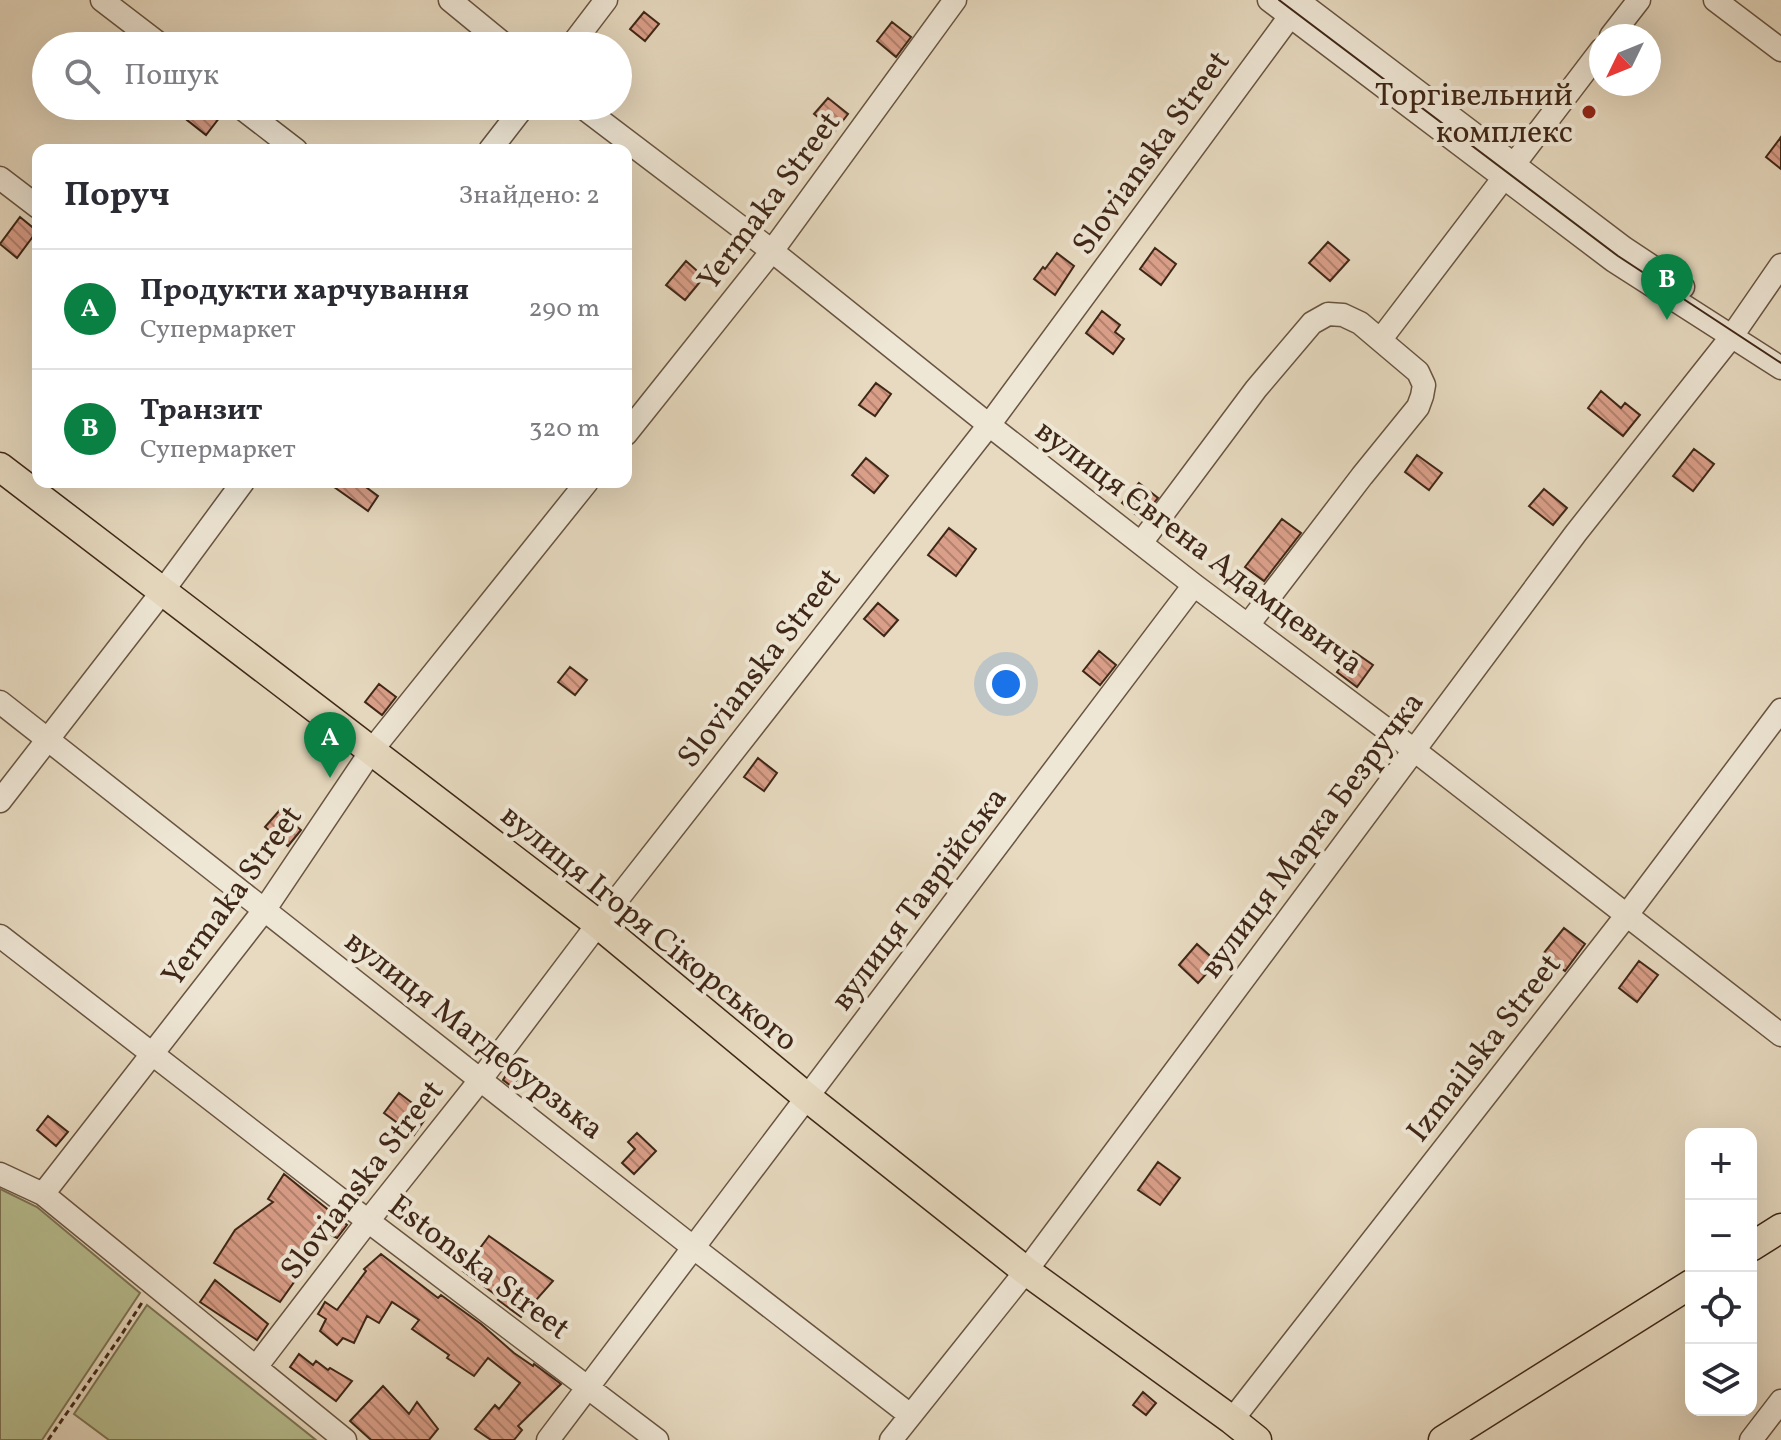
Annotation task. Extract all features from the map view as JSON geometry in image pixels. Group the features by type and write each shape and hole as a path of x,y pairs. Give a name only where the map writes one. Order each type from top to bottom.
{"main road":[{"name":"вулиця Ігоря Сікорського","path":"0,467 598,924 808,1098 1026,1271 1232,1420 1255,1440"},
{"path":"1757,1243 1781,1228"},
{"path":"1443,1440 1685,1288"}],"street":[{"path":"102,0 144,32"},
{"path":"450,0 489,32"},
{"path":"582,32 606,0"},
{"name":"Yermaka Street","path":"632,426 772,251 955,0"},
{"path":"1269,0 1297,5 1508,172 1614,261 1736,330 1781,351"},
{"path":"1620,24 1639,0"},
{"path":"1715,0 1781,50"},
{"name":"Slovianska Street","path":"256,1367 989,425 1297,5"},
{"path":"1381,339 1589,66"},
{"path":"257,120 288,144"},
{"path":"495,144 513,120"},
{"name":"вулиця Євгена Адамцевича","path":"599,120 631,144"},
{"name":"вулиця Євгена Адамцевича","path":"632,145 772,251 1194,585 1414,750 1781,1035"},
{"path":"0,178 32,202"},
{"name":"вулиця Марка Безручка","path":"891,1440 1026,1271 1576,533 1736,330 1781,265"},
{"path":"1141,543 1256,389 1312,323 1328,314 1343,315 1381,339 1418,372 1424,385 1418,407 1248,625"},
{"path":"1736,330 1781,368"},
{"path":"0,801 239,488"},
{"name":"Yermaka Street","path":"43,1194 265,909 372,750 582,488"},
{"name":"вулиця Таврійська","path":"548,1440 1194,585"},
{"name":"вулиця Магдебурзька","path":"0,702 910,1415"},
{"name":"Izmailska Street","path":"1232,1420 1626,916 1781,710"},
{"name":"Estonska Street","path":"0,936 657,1440"},
{"path":"0,1174 43,1194 345,1440"},
{"path":"1751,1440 1781,1401"}],"path":[{"path":"48,1440 154,1284"}],"green space":[{"path":"0,1189 37,1207 140,1293 42,1440 0,1440"},
{"path":"147,1305 316,1440 109,1440 74,1414"}],"building":[{"path":"644,12 659,24 645,41 630,29"},
{"path":"892,22 911,37 896,57 877,41"},
{"path":"828,98 848,114 835,131 814,114"},
{"path":"187,120 218,120 206,135"},
{"path":"1781,137 1781,169 1766,157"},
{"path":"20,217 32,227 32,238 17,258 0,244"},
{"path":"1328,242 1349,260 1330,281 1309,263"},
{"path":"1155,248 1176,264 1161,285 1140,269"},
{"path":"1057,253 1074,266 1055,295 1034,279"},
{"path":"686,261 704,277 685,300 666,285"},
{"path":"1102,311 1120,325 1115,332 1124,339 1113,354 1086,333"},
{"path":"876,383 891,394 875,416 859,405"},
{"path":"1601,391 1621,408 1625,403 1640,415 1623,436 1588,408"},
{"path":"1694,449 1714,464 1693,491 1673,476"},
{"path":"1417,455 1442,473 1429,490 1405,472"},
{"path":"866,458 888,476 874,493 852,475"},
{"path":"1139,483 1158,498 1141,519 1122,503"},
{"path":"335,488 367,488 378,496 368,511"},
{"path":"1544,489 1567,508 1553,525 1529,506"},
{"path":"1282,519 1301,533 1264,581 1245,567"},
{"path":"949,528 976,549 956,576 928,555"},
{"path":"878,603 898,620 884,636 864,619"},
{"path":"1099,651 1116,665 1100,685 1083,671"},
{"path":"1353,651 1373,665 1357,687 1337,672"},
{"path":"570,667 587,680 575,695 558,682"},
{"path":"379,684 396,697 382,715 365,702"},
{"path":"758,758 777,773 764,791 744,777"},
{"path":"279,811 301,830 288,846 265,827"},
{"path":"1564,928 1585,944 1565,971 1543,954"},
{"path":"1197,944 1217,962 1198,983 1179,965"},
{"path":"1639,961 1658,975 1637,1002 1619,988"},
{"path":"516,1059 527,1067 511,1086 503,1080"},
{"path":"399,1093 428,1115 414,1135 384,1113"},
{"path":"48,1116 68,1132 56,1146 37,1130"},
{"path":"637,1133 656,1151 634,1174 622,1163 635,1149 628,1142"},
{"path":"1158,1162 1180,1178 1160,1205 1138,1190"},
{"path":"284,1174 347,1225 337,1238 329,1234 308,1253 315,1258 280,1302 214,1263 235,1230 273,1202 268,1199"},
{"path":"489,1236 553,1281 521,1317 463,1271"},
{"path":"381,1254 561,1384 518,1426 522,1430 514,1440 491,1440 475,1429 495,1405 499,1409 520,1383 488,1358 474,1376 412,1329 419,1320 392,1302 379,1323 367,1316 354,1343 343,1338 337,1345 320,1331 326,1319 318,1314 325,1302 337,1310 366,1271 364,1269"},
{"path":"215,1280 268,1324 257,1340 200,1302"},
{"path":"299,1354 313,1365 316,1361 352,1381 336,1401 290,1367"},
{"path":"383,1386 409,1414 417,1402 438,1429 429,1440 371,1440 350,1421"},
{"path":"1143,1392 1156,1403 1146,1415 1133,1405"}],"tram line":[{"path":"1279,0 1618,256 1781,363"}],"place":[{"name":"Торгівельний комплекс","path":"1589,112"},
{"name":"Транзит","path":"1667,320"},
{"name":"Продукти харчування","path":"330,778"}]}
